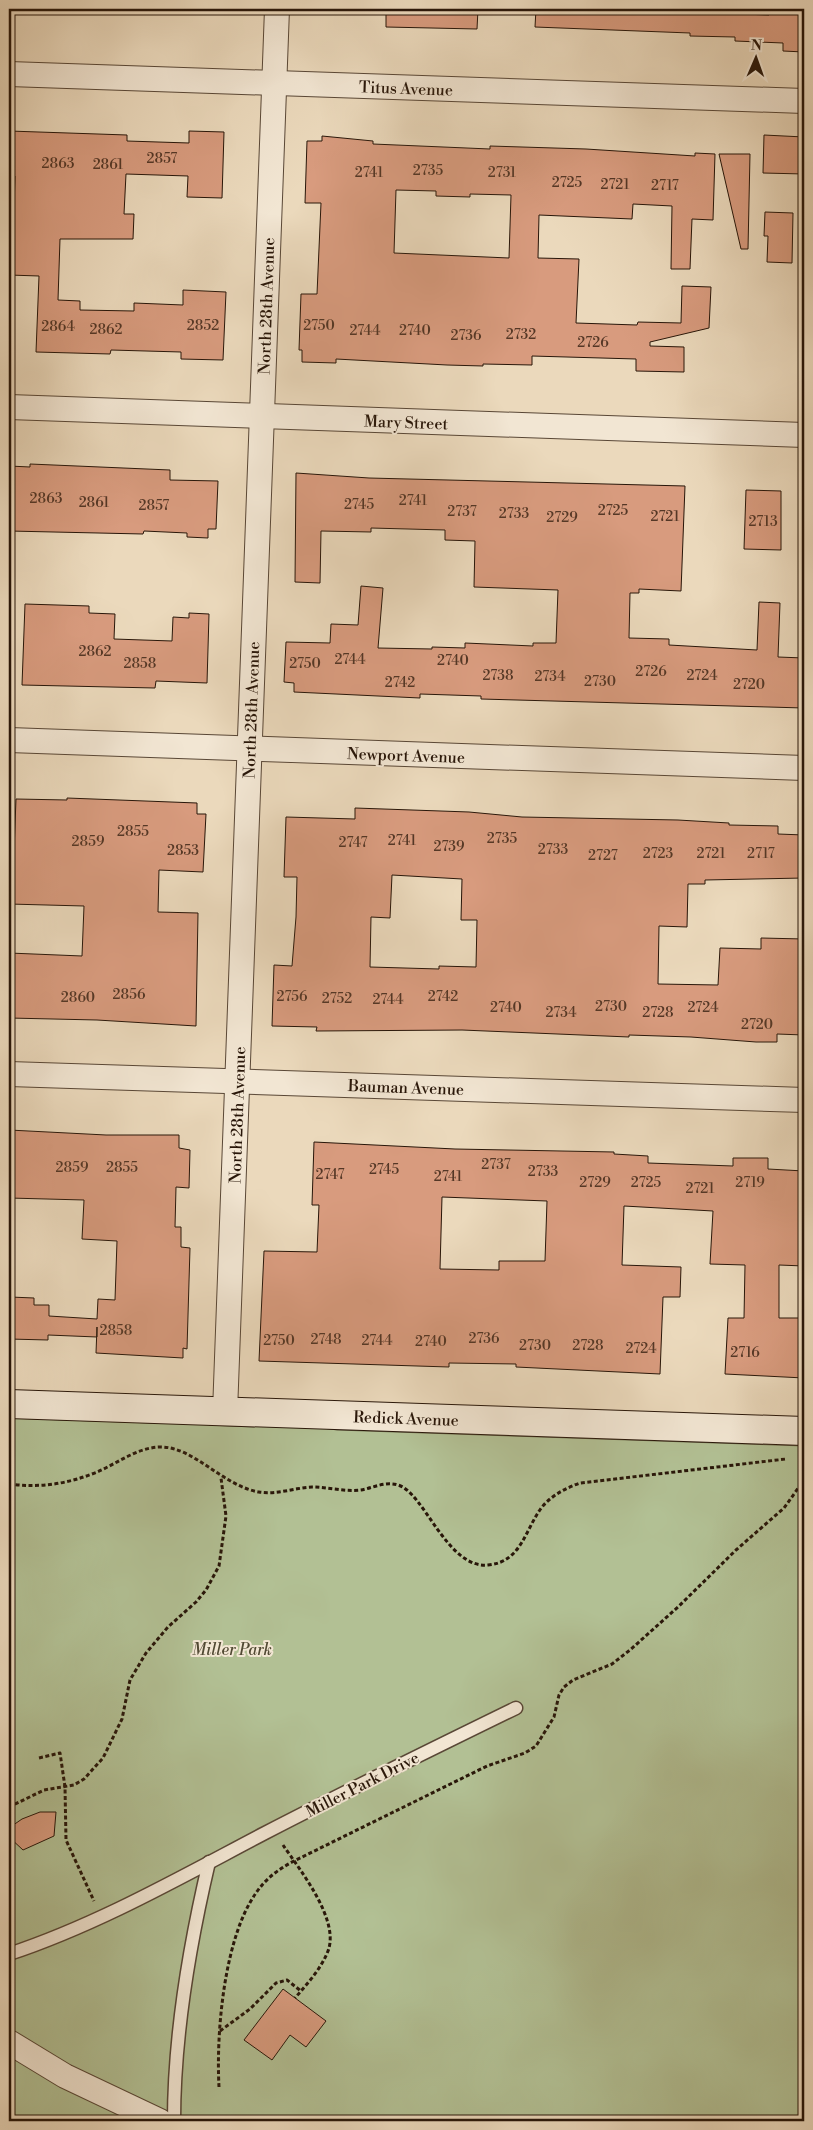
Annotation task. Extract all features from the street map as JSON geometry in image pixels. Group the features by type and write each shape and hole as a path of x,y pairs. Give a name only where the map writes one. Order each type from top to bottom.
{"street":[{"name":"North 28th Avenue","path":"225,1412 276,9"},
{"name":"Titus Avenue","path":"9,74 804,102"},
{"name":"Mary Street","path":"9,407 804,435"},
{"name":"Newport Avenue","path":"9,740 249,750 804,768"},
{"name":"Bauman Avenue","path":"9,1074 238,1083 804,1100"},
{"name":"Redick Avenue","path":"9,1404 804,1432"},
{"path":"9,2042 65,2076 160,2121"}],"lane":[{"name":"Miller Park Drive","path":"9,1954 102,1917 272,1829 516,1708"},
{"path":"174,2121 175,2075 181,2013 197,1916 209,1862"}],"path":[{"path":"9,1484 43,1486 60,1483 98,1472 138,1452 162,1447 199,1461 232,1484 260,1492 310,1487 354,1490 387,1484 399,1485 408,1490 452,1546 469,1560 486,1566 507,1560 514,1554 543,1506 566,1488 580,1483 795,1458"},
{"path":"9,1807 44,1790 74,1785 84,1779 103,1758 122,1719 130,1680 146,1653 168,1627 196,1602 219,1566 225,1535 226,1516 221,1478"},
{"path":"219,2087 220,2032 228,1970 243,1918 256,1892 266,1881 278,1870 294,1861 487,1766 526,1753 536,1746 554,1717 559,1695 564,1687 573,1680 612,1664 630,1650 678,1607 736,1550 784,1508 804,1480"},
{"path":"39,1758 60,1753 65,1787 66,1840 102,1917"},
{"path":"272,1829 294,1861 323,1910 331,1932 328,1952 296,1998"},
{"path":"220,2032 250,2009 276,1982 287,1980 301,1991"}],"green space":[{"name":"Miller Park","path":"155,1414 206,1416 209,1425 254,1427 269,1420 337,1430 804,1446 804,2121 9,2121 9,1418 152,1423"}],"building":[{"path":"386,9 478,9 477,29 386,27"},
{"path":"536,9 715,9 715,13 769,15 770,9 804,9 804,52 783,51 783,43 735,41 735,37 690,36 690,33 535,27"},
{"path":"9,131 127,135 127,141 189,143 189,131 224,132 222,198 187,197 188,176 126,174 124,214 134,214 133,239 60,239 58,300 80,301 80,310 134,311 134,303 183,305 183,290 226,292 223,360 181,359 181,352 111,350 110,354 36,352 39,276 9,275 9,240 13,240 15,176 9,176"},
{"path":"764,135 804,137 804,174 763,173"},
{"path":"322,136 373,141 373,144 490,149 490,146 586,149 695,156 695,153 715,154 713,220 692,219 690,269 671,269 672,206 633,204 632,219 539,215 538,258 579,259 576,323 637,325 638,322 681,323 682,286 711,287 709,328 650,342 650,346 684,347 684,372 636,371 636,359 532,356 532,365 447,365 336,359 336,363 302,362 302,350 299,350 301,294 317,294 321,203 305,203 307,141 322,141","holes":["396,190 436,191 436,196 470,197 470,194 511,195 509,258 394,253"]},
{"path":"719,154 750,154 748,249 741,249"},
{"path":"765,212 793,213 792,263 767,262 768,236 764,236"},
{"path":"30,464 170,470 170,480 218,481 216,529 208,529 208,538 187,537 187,533 144,531 143,534 9,531 9,466 30,467"},
{"path":"296,473 369,478 685,486 681,591 639,589 639,593 630,593 629,638 669,639 669,645 757,650 759,602 780,603 778,657 804,658 804,708 481,699 481,696 420,694 420,698 294,692 294,683 284,682 286,642 330,643 331,624 358,625 361,586 383,588 378,648 465,648 465,643 533,646 533,643 556,643 558,590 474,587 475,541 445,540 445,530 371,528 371,532 321,531 320,583 295,582"},
{"path":"746,490 781,491 781,550 744,549"},
{"path":"25,604 89,606 89,613 115,614 114,639 172,641 173,617 189,618 189,613 209,614 207,683 156,681 155,688 22,685"},
{"path":"67,798 197,803 197,814 206,814 203,872 159,870 158,912 198,913 196,1026 97,1020 9,1018 9,953 82,956 84,906 9,904 9,877 13,877 16,799 67,800"},
{"path":"355,808 469,812 522,817 678,820 729,823 729,825 778,826 778,834 804,835 804,878 705,880 705,884 688,884 687,927 659,926 658,984 718,985 720,948 761,949 761,938 804,939 804,1035 777,1034 777,1042 756,1042 691,1037 629,1035 629,1037 462,1030 316,1031 317,1027 272,1026 274,965 292,966 296,917 297,877 284,877 286,817 355,819","holes":["392,875 462,879 461,920 477,920 476,967 439,966 439,969 370,967 371,917 390,918"]},
{"path":"9,1130 106,1135 179,1135 179,1148 190,1150 189,1188 176,1187 175,1227 181,1227 181,1247 190,1248 187,1349 183,1348 183,1358 96,1353 97,1337 48,1335 48,1340 9,1339 10,1297 34,1298 34,1305 49,1305 49,1316 97,1319 98,1299 115,1300 117,1241 82,1239 84,1200 9,1198"},
{"path":"314,1142 455,1149 614,1152 614,1154 648,1156 648,1163 733,1166 733,1158 768,1158 768,1169 804,1171 804,1266 779,1265 779,1318 804,1318 804,1378 725,1374 728,1318 744,1318 745,1265 710,1264 713,1211 624,1206 622,1265 681,1267 680,1297 663,1297 660,1374 516,1367 516,1364 449,1363 449,1367 259,1361 264,1251 317,1252 319,1205 312,1205","holes":["442,1197 547,1201 545,1261 499,1261 499,1270 440,1269"]},
{"path":"40,1812 56,1812 54,1836 23,1850 9,1837 9,1828 22,1819"},
{"path":"283,1989 326,2021 306,2047 290,2035 272,2060 244,2040"}]}
